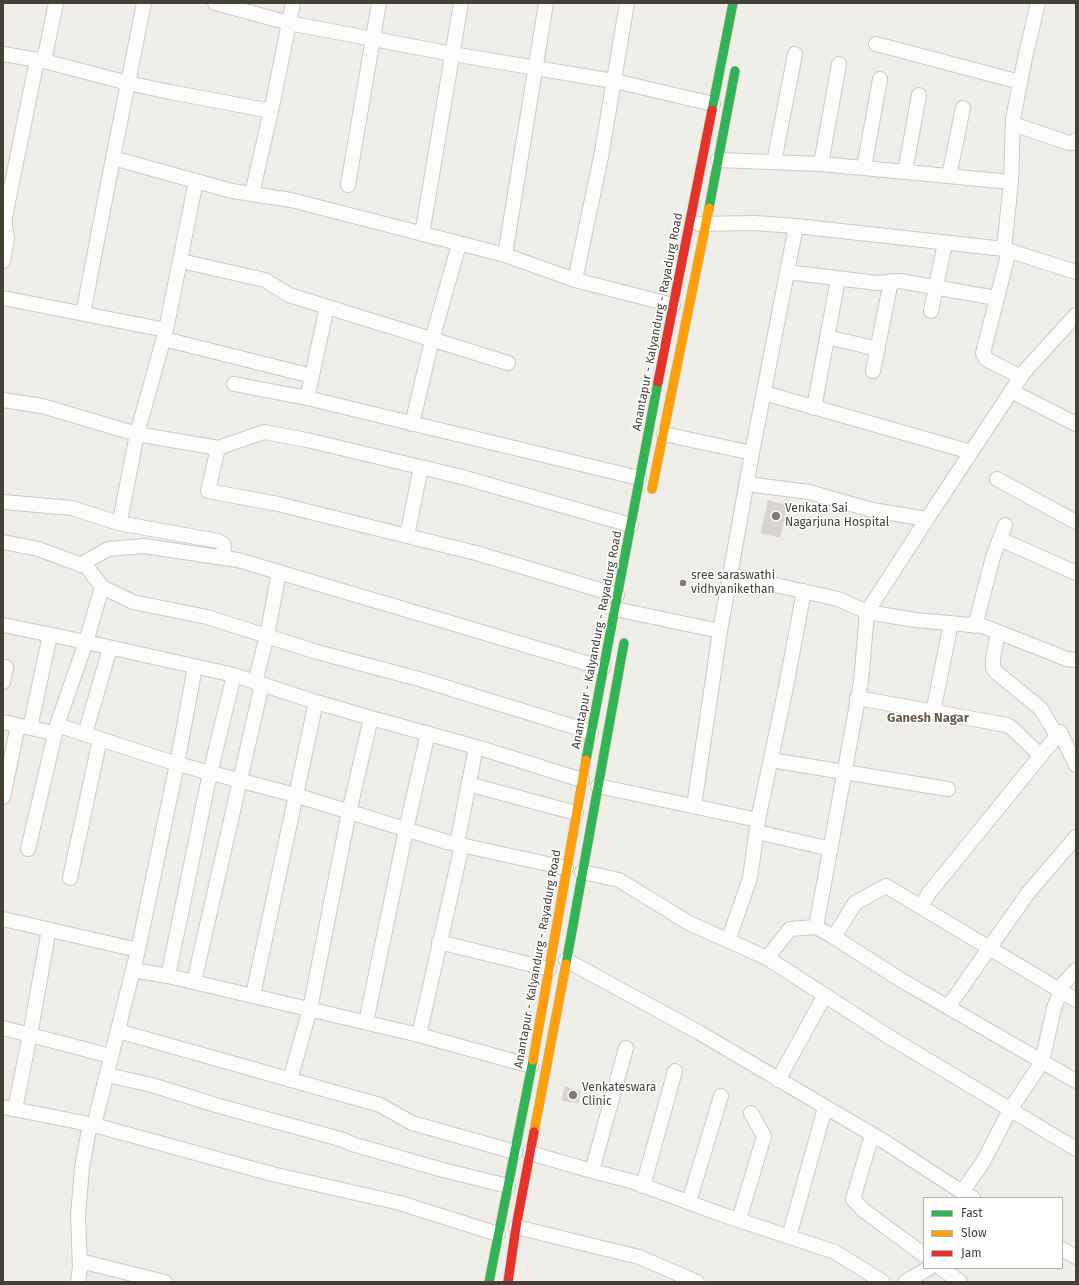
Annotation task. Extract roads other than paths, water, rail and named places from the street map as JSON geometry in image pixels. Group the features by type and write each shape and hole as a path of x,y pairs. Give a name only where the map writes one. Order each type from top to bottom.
{"highway":[{"name":"Anantapur - Kalyandurg - Rayadurg Road","path":"489,1282 515,1152 582,780 630,525 733,3"},
{"path":"651,498 706,224 736,62"},
{"path":"508,1282 516,1227 625,635"}],"street":[{"path":"3,261 7,238 5,216 41,60 56,3"},
{"path":"83,314 144,3"},
{"path":"215,3 289,23 452,54 613,81 713,104"},
{"path":"252,194 293,3"},
{"path":"348,185 379,3"},
{"path":"422,234 462,3"},
{"path":"504,255 546,3"},
{"path":"575,280 601,157 627,3"},
{"path":"1021,377 986,359 983,349 1007,250 1013,124 1020,82 1038,3"},
{"path":"876,44 1020,82"},
{"path":"3,54 41,60 128,83 271,111"},
{"path":"774,162 795,54"},
{"path":"821,164 839,64"},
{"path":"864,168 880,79"},
{"path":"905,172 919,95"},
{"path":"950,176 963,108"},
{"path":"1013,124 1069,143 1076,140"},
{"path":"113,158 232,191 291,200 504,255 575,280 673,306"},
{"path":"718,160 821,164 1011,182"},
{"path":"118,523 120,521 137,434 165,334 196,181"},
{"path":"690,223 754,223 796,226 1007,250 1076,272"},
{"path":"694,806 720,631 752,453 796,226"},
{"path":"931,311 945,243"},
{"path":"412,424 432,340 459,244"},
{"path":"181,261 265,280 289,295 508,363"},
{"path":"787,272 877,283 900,280 996,298"},
{"path":"814,408 838,278"},
{"path":"873,371 891,281"},
{"path":"3,298 83,314 165,334 312,376"},
{"path":"307,398 327,307"},
{"path":"816,927 858,698 867,612 1011,391 1021,377 1076,315"},
{"path":"827,337 878,349"},
{"path":"234,384 307,398 639,478"},
{"path":"1011,391 1076,424"},
{"path":"764,394 971,452"},
{"path":"3,400 42,406 137,434 218,448 264,432 307,440 458,476 630,525"},
{"path":"664,434 752,453"},
{"path":"218,448 208,491 278,504 476,553 616,602 629,613 720,631"},
{"path":"407,536 421,467"},
{"path":"997,479 1076,522"},
{"path":"747,484 809,492 872,510 927,519"},
{"path":"3,502 72,508 118,523 218,541 223,544 223,558"},
{"path":"975,626 993,557 1005,525"},
{"path":"1000,539 1076,573"},
{"path":"3,542 38,549 87,567 102,587 133,602 207,617 316,652 418,680 591,732"},
{"path":"80,565 108,549 144,546 238,560 603,668"},
{"path":"194,982 240,781 279,572"},
{"path":"730,575 838,599 867,612 915,620 983,626 1067,658 1076,660"},
{"path":"28,849 56,729 86,642 102,587"},
{"path":"728,940 750,878 758,826 786,692 804,591"},
{"path":"933,712 951,623"},
{"path":"3,625 86,642 234,676 316,702 476,747 582,780"},
{"path":"998,632 993,659 993,668 1040,709 1057,736"},
{"path":"3,797 50,635"},
{"path":"85,734 110,648"},
{"path":"3,667 6,667 3,682"},
{"path":"78,1282 80,1261 78,1216 82,1166 138,950 177,764 195,667"},
{"path":"168,976 210,773 234,676"},
{"path":"858,698 1007,725 1041,756"},
{"path":"253,995 316,702"},
{"path":"290,1080 310,1009 349,812 371,718"},
{"path":"3,722 85,734 177,764 295,795 459,845 566,868"},
{"path":"921,906 929,893 1060,732 1076,765"},
{"path":"366,1022 406,830 428,734"},
{"path":"70,878 100,739"},
{"path":"419,1035 459,845 468,784 476,747"},
{"path":"771,760 948,789"},
{"path":"468,784 576,813"},
{"path":"598,786 694,806 831,849"},
{"path":"948,1007 1028,893 1076,837"},
{"path":"582,872 619,880 689,923 767,958 891,1038 1076,1149"},
{"path":"834,937 854,903 886,886 1076,1000"},
{"path":"3,919 138,950"},
{"path":"767,958 790,929 816,927 901,980 1076,1081"},
{"path":"49,929 30,1035 9,1108 92,1124 272,1174 400,1203 498,1234"},
{"path":"439,942 549,969"},
{"path":"566,960 700,1033 872,1135 967,1195 1010,1110 1042,1062 1054,1008 1064,983 1076,970"},
{"path":"133,970 168,976 366,1022 531,1066"},
{"path":"778,1080 825,995"},
{"path":"3,1028 111,1056"},
{"path":"118,1031 380,1106 412,1123 515,1152"},
{"path":"592,1172 626,1048"},
{"path":"643,1186 675,1071"},
{"path":"106,1074 152,1085 226,1108 344,1140 352,1144 443,1170 508,1186"},
{"path":"689,1202 720,1096"},
{"path":"789,1237 825,1108"},
{"path":"739,1220 764,1136 752,1113"},
{"path":"872,1135 853,1199 863,1210 923,1254"},
{"path":"530,1152 592,1172 643,1186 835,1252 883,1282"},
{"path":"516,1227 639,1256 697,1282"},
{"path":"1063,1250 1076,1258"},
{"path":"80,1261 165,1282"},
{"path":"905,1282 927,1269"},
{"path":"942,1269 960,1282"}],"place":[{"name":"Venkata Sai Nagarjuna Hospital","path":"776,516"},
{"name":"sree saraswathi vidhyanikethan","path":"683,583"},
{"name":"Venkateswara Clinic","path":"573,1095"}],"district":[{"name":"Ganesh Nagar","path":"928,718"}]}
